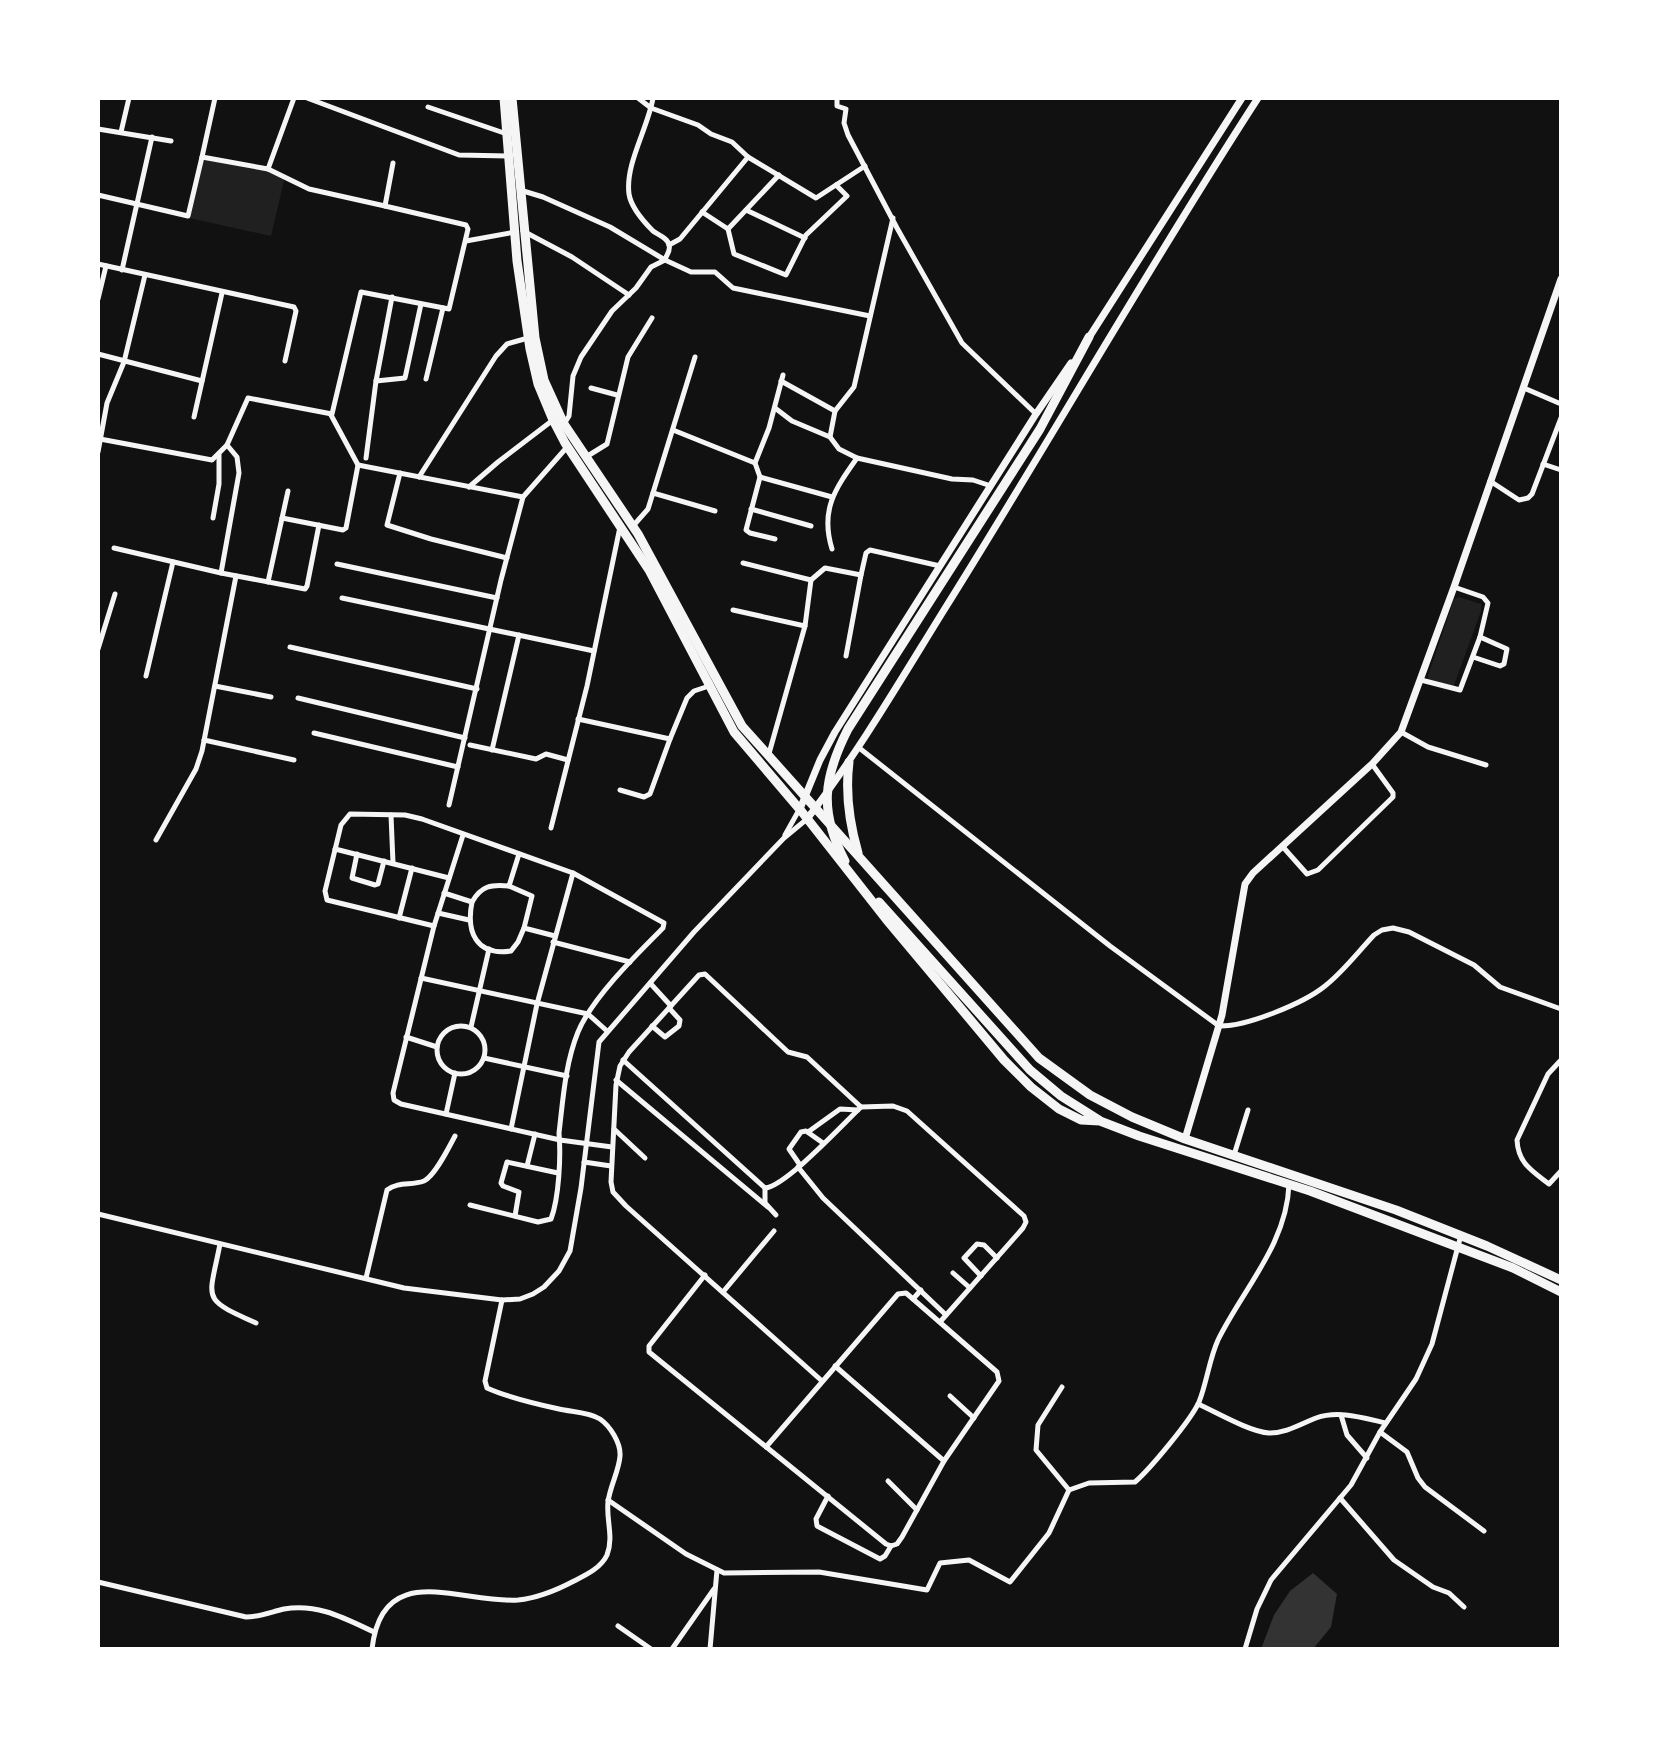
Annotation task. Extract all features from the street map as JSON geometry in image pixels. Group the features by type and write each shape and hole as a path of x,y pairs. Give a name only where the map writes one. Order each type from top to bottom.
{"main road":[{"path":"504,98 508,156 519,231 539,362 548,391 564,424 633,526 664,579 736,716 768,757 1040,1058 1090,1095 1132,1117 1185,1139 1350,1193 1461,1234 1561,1280"},
{"path":"512,98 528,338 538,383 553,420 649,570 734,732 800,809 886,919 1022,1078 1059,1109 1081,1120 1100,1121"},
{"path":"1089,337 1040,429 848,729 835,755 827,782 827,809 832,834 845,861 1021,1061 1061,1096 1100,1121 1150,1140 1289,1184 1457,1246 1513,1268 1561,1292"},
{"path":"849,762 846,785 848,806 859,858"}],"street":[{"path":"121,132 129,98"},
{"path":"98,195 188,216 215,98"},
{"path":"268,169 294,98"},
{"path":"307,98 458,155 508,156"},
{"path":"638,98 651,108 698,125 711,134 732,142 748,157 816,198 865,166"},
{"path":"653,98 630,174 629,197 653,231 670,244"},
{"path":"837,98 837,106 846,109 845,128 962,343 1036,414"},
{"path":"784,838 806,798 820,760 835,732 1036,414 1089,337 1242,98"},
{"path":"98,1214 404,1288 502,1300 520,1299 544,1287 565,1261 575,1231 598,1042 694,932 784,838 807,819 849,762 1000,521 1258,98"},
{"path":"428,107 507,134"},
{"path":"98,129 171,141"},
{"path":"122,270 152,137"},
{"path":"202,157 268,169 309,189 466,225 468,229 448,309 361,292 331,415 358,465 345,530 282,518"},
{"path":"564,424 570,412 574,369 608,317 651,267 665,260 670,244 680,239 748,157"},
{"path":"385,206 394,163"},
{"path":"728,229 779,175"},
{"path":"702,212 728,229 734,254 786,275 805,238 847,196 836,185"},
{"path":"520,190 543,197 610,227 665,260 691,272 715,272 733,288 870,316"},
{"path":"746,210 805,238"},
{"path":"830,437 835,411 854,387 893,218"},
{"path":"466,241 519,231 572,257 629,295"},
{"path":"98,264 296,308 285,361"},
{"path":"98,299 106,266"},
{"path":"98,452 107,403 124,362 145,275"},
{"path":"1185,1139 1219,1026 1245,884 1253,873 1372,764 1401,732 1561,279"},
{"path":"194,417 222,293"},
{"path":"366,458 376,381 392,297"},
{"path":"376,381 405,378 421,304"},
{"path":"426,379 443,308"},
{"path":"586,457 607,444 617,395 630,352 652,318"},
{"path":"419,477 496,356 507,344 528,338"},
{"path":"98,354 202,380"},
{"path":"633,526 648,509 695,357"},
{"path":"775,539 747,531 760,477 755,463 769,428 782,378 835,411"},
{"path":"591,388 617,395"},
{"path":"1524,388 1561,404"},
{"path":"100,439 208,460 219,455 227,445 248,398 331,415"},
{"path":"775,408 792,421 830,437 839,449 856,458 952,480 973,480 991,486"},
{"path":"1490,481 1518,500 1528,498 1532,494 1561,418"},
{"path":"469,487 498,461 553,420"},
{"path":"673,430 755,463"},
{"path":"1552,442 1561,445"},
{"path":"221,573 239,473 237,457 227,445"},
{"path":"449,805 489,629 523,498 568,446"},
{"path":"213,518 219,485 219,455"},
{"path":"832,549 828,527 832,497 856,458"},
{"path":"1543,464 1561,470"},
{"path":"358,465 523,498"},
{"path":"400,473 387,525 507,558"},
{"path":"760,477 832,497"},
{"path":"268,582 288,491"},
{"path":"653,493 715,511"},
{"path":"751,509 811,526"},
{"path":"551,828 594,652 621,524"},
{"path":"114,548 221,573 306,589 318,525"},
{"path":"846,656 866,553 870,550 940,566"},
{"path":"146,676 173,562"},
{"path":"743,563 811,580"},
{"path":"337,564 497,598"},
{"path":"768,757 805,626 811,580 825,568 861,575"},
{"path":"156,840 196,769 236,576"},
{"path":"1421,680 1458,691 1473,657 1488,603 1483,597 1454,587"},
{"path":"98,649 115,594"},
{"path":"342,598 594,652"},
{"path":"733,610 805,626"},
{"path":"492,750 519,635"},
{"path":"1473,657 1500,666 1504,664 1507,649 1480,637"},
{"path":"290,647 477,689"},
{"path":"215,686 271,697"},
{"path":"620,790 644,797 650,794 687,698 694,691 709,686"},
{"path":"298,698 465,738"},
{"path":"578,719 670,739"},
{"path":"1401,732 1428,747 1486,765"},
{"path":"314,733 458,767"},
{"path":"204,740 294,760"},
{"path":"470,745 536,759 546,754 568,760"},
{"path":"858,747 1110,946 1219,1026 1251,1021 1319,990 1374,936 1382,930 1393,928 1409,932 1451,952 1481,970 1500,987 1561,1009"},
{"path":"1283,847 1307,874 1318,870 1338,852 1393,797 1372,764"},
{"path":"434,926 327,900 325,891 341,825 350,814 422,819 573,873 664,923 663,928 630,962 588,1014 578,1033 568,1076 551,1219 538,1222 470,1205"},
{"path":"391,815 393,863"},
{"path":"463,835 434,926 393,1093 394,1100 401,1104 560,1140 612,1147"},
{"path":"335,849 449,878"},
{"path":"357,854 352,878 375,885 378,884 384,861"},
{"path":"509,886 519,854"},
{"path":"399,918 412,868"},
{"path":"511,1129 537,1004 573,873"},
{"path":"509,886 532,897 524,928 511,951 489,949 476,941 471,932 469,920 472,902 485,887 509,886"},
{"path":"444,893 472,902"},
{"path":"438,913 469,920"},
{"path":"524,928 630,962"},
{"path":"471,1027 489,949"},
{"path":"822,1381 619,1198 611,1182 617,1080 623,1060 699,975 705,974 788,1052 807,1057 859,1109"},
{"path":"421,978 588,1014 607,1031"},
{"path":"650,983 680,1020 679,1026 665,1037 652,1026"},
{"path":"459,1025 471,1027 481,1035 484,1042 484,1058 481,1064 469,1073 455,1073 439,1060 437,1047 444,1032 459,1025"},
{"path":"406,1037 437,1047"},
{"path":"484,1058 568,1076"},
{"path":"623,1060 765,1188 773,1186 799,1166 859,1109"},
{"path":"1561,1060 1548,1074 1517,1140 1523,1164 1549,1184 1561,1171"},
{"path":"446,1114 455,1073"},
{"path":"617,1080 776,1215"},
{"path":"940,1322 1023,1228 1026,1222 1024,1216 907,1111 893,1106 840,1109 808,1132 802,1132 789,1146 789,1151 823,1198 946,1315"},
{"path":"1234,1155 1248,1110"},
{"path":"614,1129 645,1158"},
{"path":"808,1132 823,1143"},
{"path":"527,1166 535,1134"},
{"path":"366,1278 387,1190 395,1185 419,1182 430,1177 455,1136"},
{"path":"515,1216 520,1193 502,1184 509,1161 558,1173"},
{"path":"584,1162 611,1166"},
{"path":"608,1500 686,1554 717,1570 734,1574 819,1572 927,1590 940,1563 969,1560 1010,1582 1049,1533 1069,1490 1089,1483 1135,1482 1198,1404 1218,1342 1252,1285 1280,1228 1289,1184"},
{"path":"765,1188 764,1200 768,1207"},
{"path":"723,1292 774,1231"},
{"path":"1245,1649 1256,1609 1271,1580 1340,1498 1367,1458 1380,1432 1410,1390 1426,1359 1461,1234"},
{"path":"220,1244 211,1289 213,1300 224,1309 256,1323"},
{"path":"981,1276 964,1258 977,1244 984,1245 997,1258"},
{"path":"953,1273 970,1288"},
{"path":"705,1275 648,1349 766,1447 891,1546 897,1544 944,1461 1000,1378 997,1372 906,1293 898,1294 766,1447"},
{"path":"913,1299 921,1290"},
{"path":"372,1649 374,1632 389,1605 398,1599 414,1593 443,1591 480,1598 518,1600 549,1592 580,1578 597,1567 607,1555 610,1543 608,1500 620,1452 611,1431 599,1419 491,1390 485,1386 502,1300"},
{"path":"835,1366 944,1461"},
{"path":"1062,1387 1038,1425 1036,1450 1069,1490"},
{"path":"950,1396 974,1418"},
{"path":"1198,1404 1268,1433 1291,1430 1317,1418 1340,1415 1386,1423"},
{"path":"1340,1415 1347,1435 1367,1458"},
{"path":"1380,1432 1407,1452 1418,1478 1425,1487 1484,1531"},
{"path":"888,1481 918,1510"},
{"path":"828,1496 816,1519 817,1526 880,1559 886,1556 891,1546"},
{"path":"1340,1498 1394,1560 1433,1587 1449,1593 1464,1607"},
{"path":"710,1649 717,1570"},
{"path":"98,1582 246,1617 284,1609 314,1608 329,1611 374,1632"},
{"path":"672,1649 716,1587"},
{"path":"618,1626 651,1649"}],"shaded area":[{"path":"202,157 285,176 271,236 189,218"},
{"path":"1459,597 1481,604 1481,611 1453,688 1445,690 1429,684 1428,676 1454,599"},
{"path":"1313,1573 1337,1594 1331,1627 1313,1649 1261,1649 1274,1615 1290,1591"}]}
